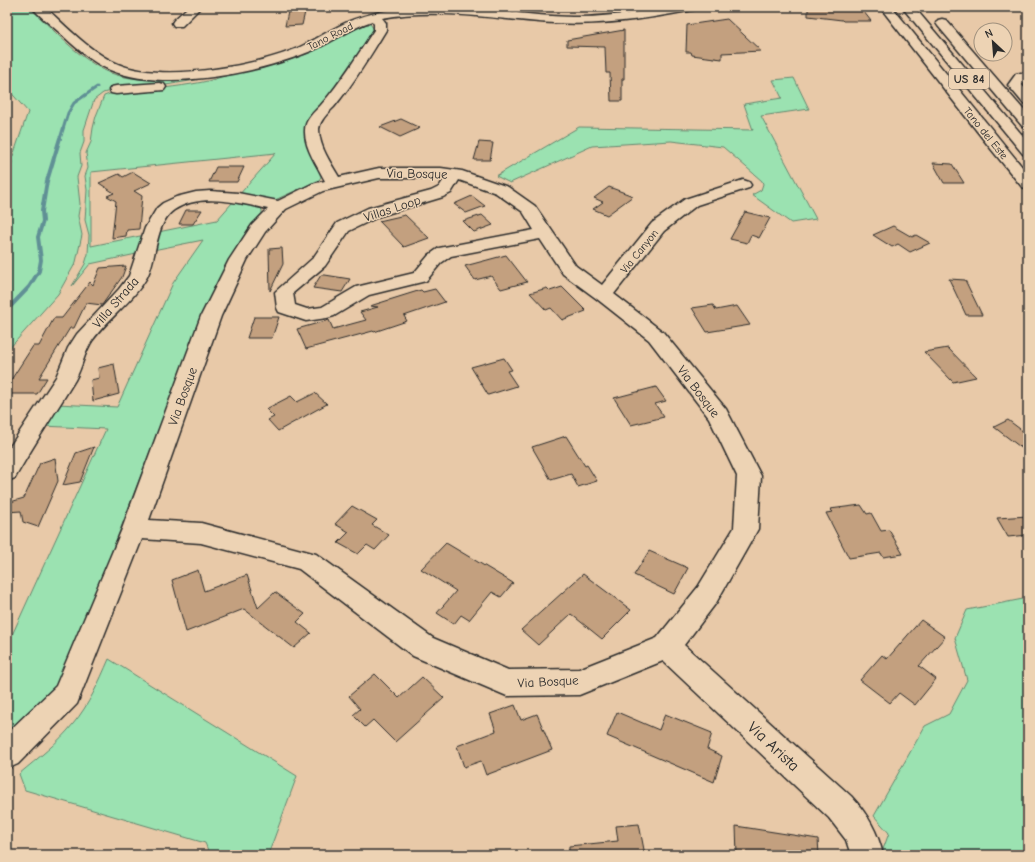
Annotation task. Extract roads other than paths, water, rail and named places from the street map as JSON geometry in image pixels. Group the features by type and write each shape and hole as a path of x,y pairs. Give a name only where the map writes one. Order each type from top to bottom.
{"main road":[{"name":"Tano Road","path":"38,7 97,58 115,68 129,73 150,76 172,76 225,70 263,62 305,49 346,27 374,17 405,12 430,9 582,21 627,18 693,7"},
{"path":"178,23 195,7"},
{"name":"Tano del Este","path":"886,7 987,135 1028,184"},
{"name":"US 84","path":"908,7 1028,152"},
{"name":"US 84","path":"931,12 1028,124"},
{"path":"334,183 316,149 313,138 313,124 318,115 342,89 380,30 380,23 374,17"},
{"path":"116,90 166,86 217,78 224,75 225,70"},
{"path":"1028,78 1021,77 1015,85 1028,100"},
{"name":"Via Bosque","path":"7,754 67,695 134,529 211,316 238,260 248,243 268,217 280,206 318,186 379,173 441,173 456,174 502,190 529,209 543,233 569,270 604,295 656,336 718,414 749,476 746,529 707,595 667,647 579,682 507,683 423,647 307,561 201,533 134,529"},
{"name":"Villas Loop","path":"456,174 445,190 437,194 374,212 343,227 319,262 284,292 286,308 306,315 327,312 363,291 407,282 420,277 435,259 445,252 543,233"},
{"name":"Via Canyon","path":"604,295 658,227 691,202 743,185"},
{"name":"Villa Strada","path":"7,472 16,455 72,367 80,343 93,326 119,301 137,279 143,267 155,225 162,212 168,206 192,198 212,196 280,206"},
{"name":"Via Arista","path":"667,647 840,807 858,828 867,855"}],"waterway":[{"path":"60,139 68,113 74,103 97,87"},
{"path":"7,310 29,287 39,271 41,260 38,237 43,221 42,211 47,181 60,138"}]}
